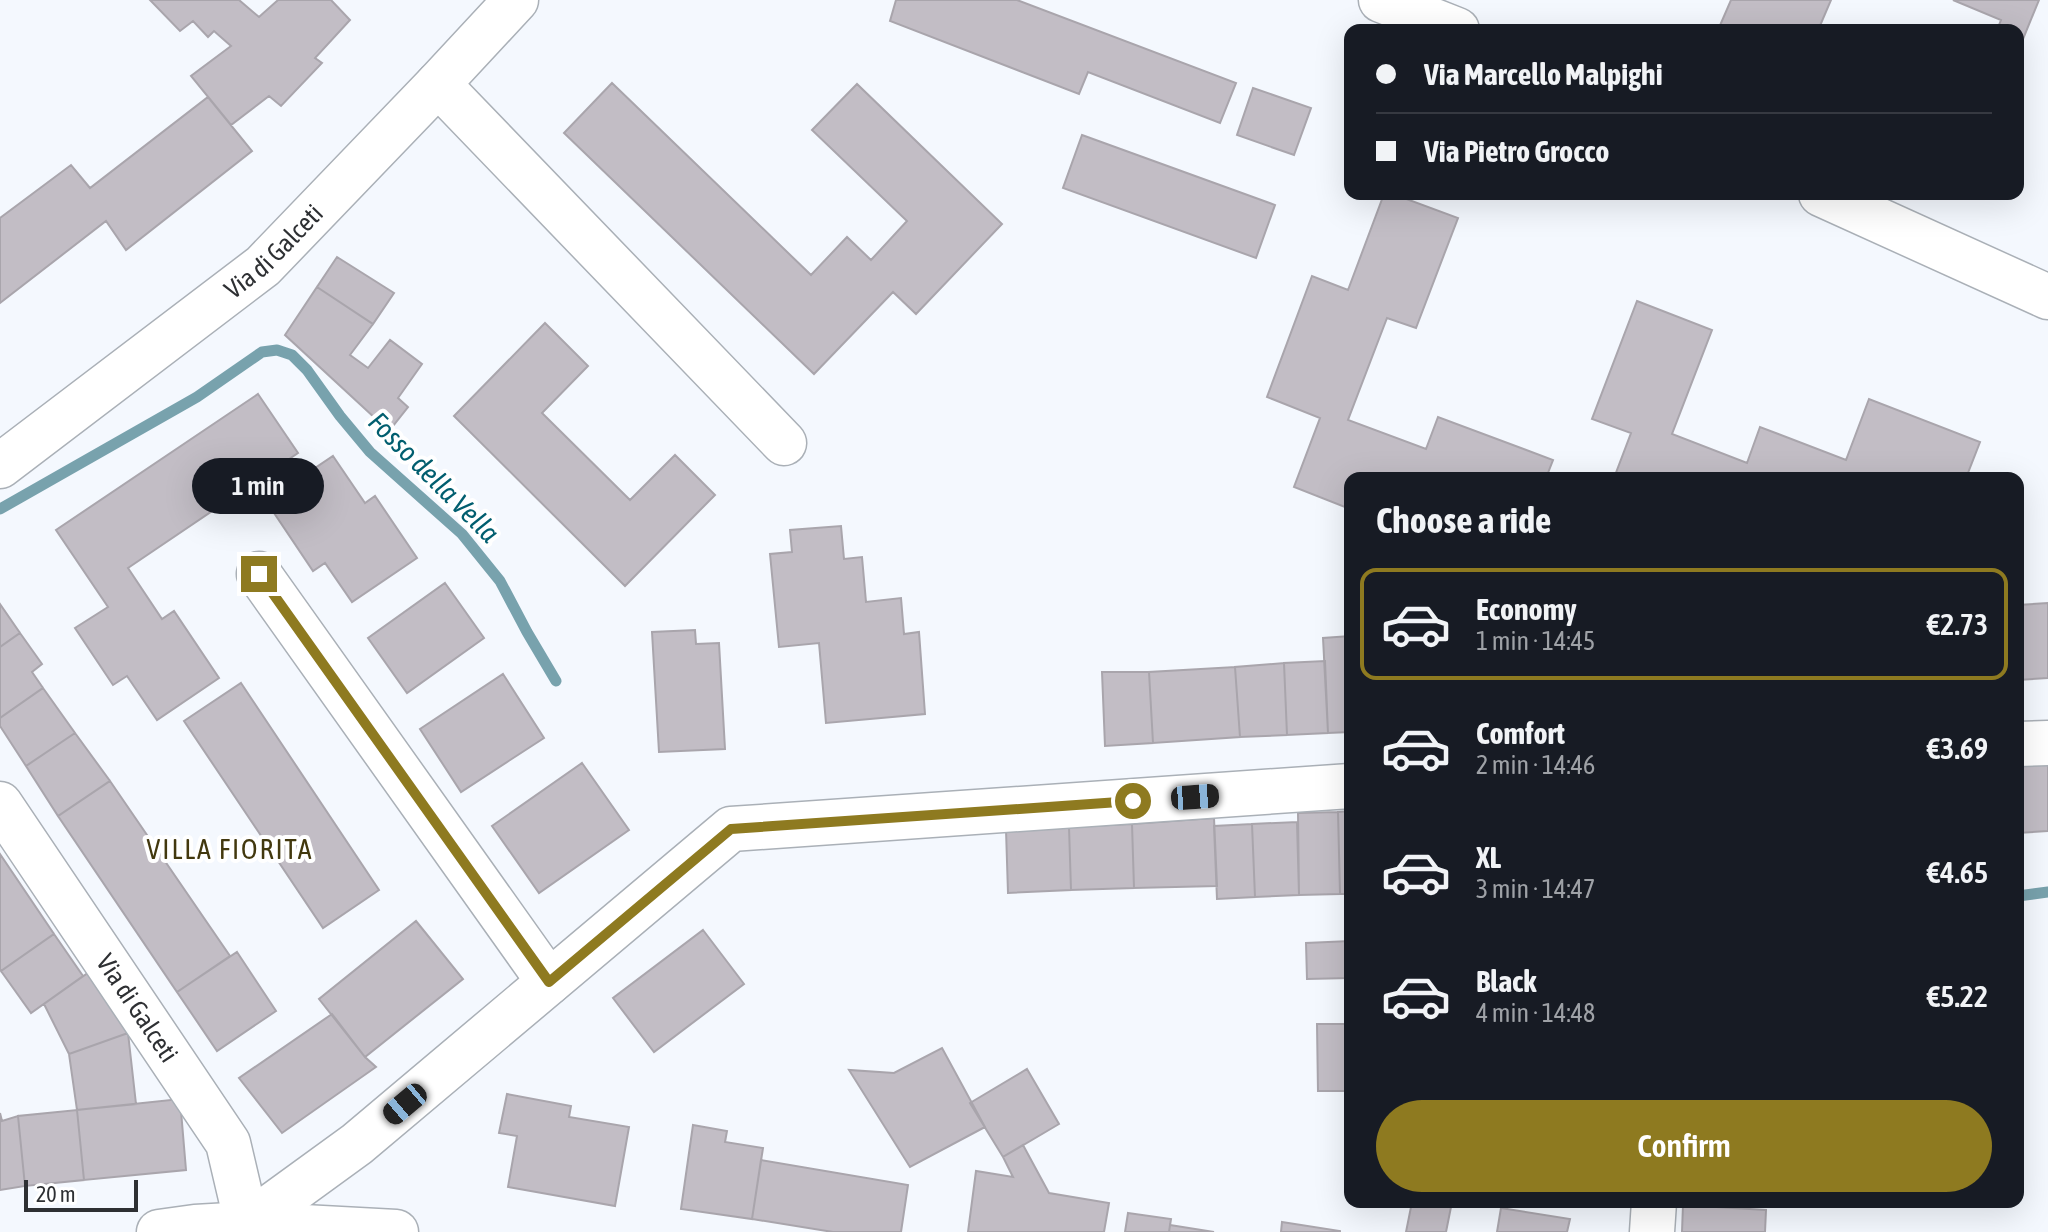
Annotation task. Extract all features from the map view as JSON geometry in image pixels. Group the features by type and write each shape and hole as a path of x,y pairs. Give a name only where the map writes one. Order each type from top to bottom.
{"street":[{"name":"Via di Galceti","path":"0,466 263,266 516,0"},
{"path":"1381,0 1448,17"},
{"path":"438,84 784,443"},
{"path":"1834,200 2048,297"},
{"path":"259,574 549,982"},
{"path":"2024,744 2048,743"},
{"path":"247,1224 357,1144 731,829 1344,786"},
{"name":"Via di Galceti","path":"0,804 228,1143 247,1224"},
{"path":"1652,1232 1654,1208"},
{"path":"159,1232 247,1224 396,1232"}],"building":[{"path":"150,0 239,0 259,17 278,0 331,0 350,20 315,58 322,63 281,106 269,96 231,125 191,76 231,46 214,31 208,37 193,21 180,31"},
{"path":"896,0 1017,0 1236,83 1220,123 1088,72 1079,94 890,21"},
{"path":"1731,0 1831,0 1821,24 1721,24"},
{"path":"1953,0 2039,0 2024,37 2024,24 1999,24 2001,20"},
{"path":"612,83 811,275 847,237 871,260 907,221 812,130 857,84 1002,224 916,314 893,292 814,374 564,133"},
{"path":"1253,88 1311,108 1294,155 1237,135"},
{"path":"208,97 252,151 126,250 106,221 0,303 0,218 71,165 90,188"},
{"path":"1082,135 1275,205 1256,258 1063,188"},
{"path":"1382,200 1409,200 1458,218 1416,328 1387,318 1348,420 1426,449 1438,417 1553,460 1548,472 1344,472 1344,507 1294,487 1320,418 1267,397 1312,276 1348,290"},
{"path":"337,257 394,293 373,324 317,287"},
{"path":"317,287 373,324 350,355 368,368 390,340 422,364 398,398 408,407 389,431 285,335"},
{"path":"1637,301 1712,330 1672,434 1747,463 1760,427 1846,460 1869,399 1980,442 1968,472 1616,472 1631,433 1592,419"},
{"path":"545,323 588,366 542,413 630,500 675,455 715,495 625,586 454,416"},
{"path":"258,394 298,453 128,568 162,619 174,611 219,678 157,720 127,676 113,685 75,628 108,607 56,530"},
{"path":"333,456 365,503 375,496 417,558 352,602 325,563 313,571 266,501"},
{"path":"841,526 844,559 862,557 866,602 901,598 904,634 919,632 925,714 826,723 819,643 779,647 770,554 792,552 790,530"},
{"path":"445,583 484,638 407,693 368,638"},
{"path":"2048,603 2048,678 2024,680 2024,605"},
{"path":"0,604 20,633 0,647"},
{"path":"695,630 696,644 719,643 725,749 659,752 652,632"},
{"path":"20,633 42,664 32,672 43,688 0,718 0,647"},
{"path":"1344,636 1344,732 1328,733 1323,638"},
{"path":"1325,661 1328,733 1287,735 1284,663"},
{"path":"1284,663 1287,735 1240,737 1235,667"},
{"path":"1235,667 1240,737 1153,743 1149,672"},
{"path":"1102,672 1149,672 1153,743 1105,746"},
{"path":"503,674 544,738 461,792 420,729"},
{"path":"241,683 379,890 323,928 184,721"},
{"path":"43,688 75,733 26,766 0,726 0,718"},
{"path":"75,733 110,781 58,816 26,766"},
{"path":"582,763 629,830 539,893 492,826"},
{"path":"2048,763 2048,831 2024,833 2024,765"},
{"path":"110,781 230,956 177,992 58,816"},
{"path":"1338,812 1344,812 1344,894 1340,894"},
{"path":"1338,812 1340,894 1299,895 1298,813"},
{"path":"1214,818 1217,886 1134,888 1132,824"},
{"path":"1297,822 1299,895 1255,897 1252,824"},
{"path":"1132,824 1134,888 1071,890 1069,827"},
{"path":"1252,824 1255,897 1217,899 1214,826"},
{"path":"1069,827 1071,890 1008,893 1006,830"},
{"path":"0,854 54,934 1,971 0,969"},
{"path":"416,921 463,979 365,1057 319,999"},
{"path":"703,930 744,984 654,1052 613,998"},
{"path":"54,934 83,976 31,1013 1,971"},
{"path":"1344,941 1344,978 1307,979 1306,943"},
{"path":"237,952 276,1011 217,1051 177,992"},
{"path":"92,970 128,1033 69,1054 44,1004"},
{"path":"332,1014 376,1067 282,1133 239,1078"},
{"path":"1317,1024 1344,1024 1344,1091 1318,1091"},
{"path":"128,1033 136,1104 77,1110 69,1054"},
{"path":"942,1048 985,1127 910,1167 849,1070 894,1073"},
{"path":"1027,1069 1059,1124 1003,1157 970,1103"},
{"path":"507,1094 571,1106 569,1117 629,1127 615,1206 508,1187 517,1136 499,1133"},
{"path":"180,1099 186,1170 84,1180 77,1110"},
{"path":"77,1110 84,1180 25,1186 18,1116"},
{"path":"0,1113 2,1121 18,1116 25,1186 0,1190"},
{"path":"693,1125 727,1131 725,1142 763,1148 752,1219 681,1209"},
{"path":"1023,1145 1049,1193 1109,1203 1104,1232 968,1232 976,1171 1013,1177 1003,1157"},
{"path":"761,1160 908,1185 901,1232 833,1232 752,1219"},
{"path":"1411,1208 1451,1208 1446,1232 1406,1232"},
{"path":"1501,1208 1570,1219 1567,1232 1497,1232"},
{"path":"1683,1208 1766,1210 1765,1232 1682,1232"},
{"path":"1128,1213 1171,1219 1169,1232 1125,1232"},
{"path":"1282,1222 1340,1231 1340,1232 1281,1232"},
{"path":"1170,1225 1214,1232 1169,1232"}],"waterway":[{"name":"Fosso della Vella","path":"0,509 197,397 262,352 277,350 292,355 370,452 462,534 500,581 556,681"},
{"name":"Fosso della Vella","path":"2024,895 2048,892"}],"district":[{"name":"VILLA FIORITA","path":"230,849"}],"route":[{"path":"259,574 549,982 731,829 1133,801"}]}
